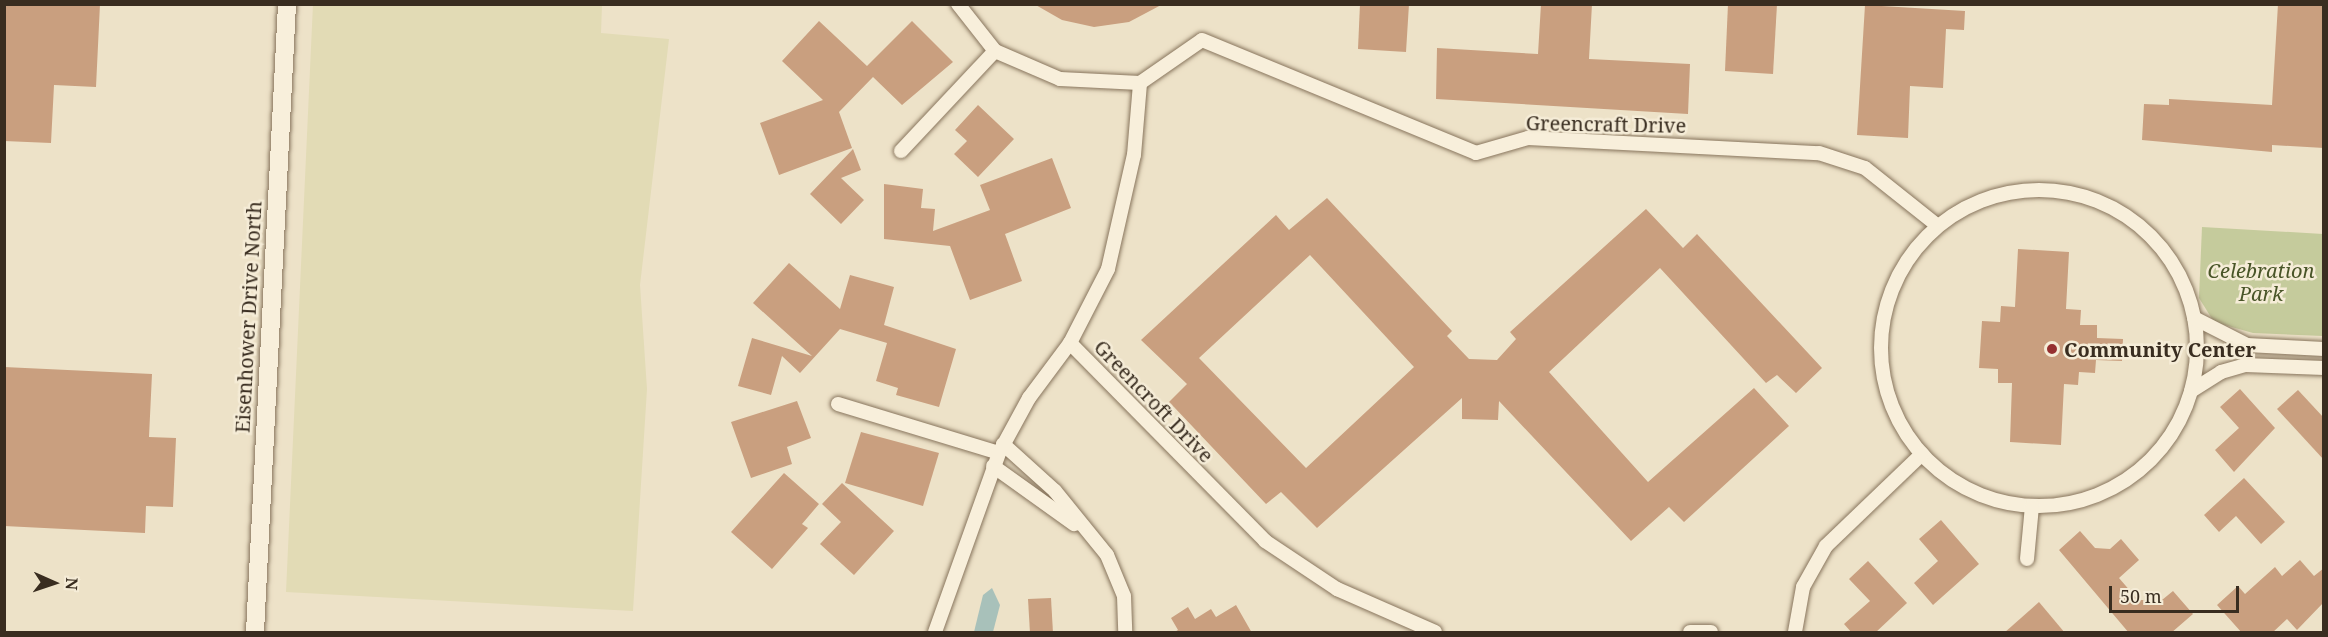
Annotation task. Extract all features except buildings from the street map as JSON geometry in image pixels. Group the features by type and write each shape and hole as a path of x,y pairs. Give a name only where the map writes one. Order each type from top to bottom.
{"street":[{"name":"Eisenhower Drive North","path":"255,633 287,4"},
{"path":"958,4 995,51 1060,79 1140,83"},
{"name":"Greencraft Drive","path":"1140,83 1202,40 1476,153 1528,138 1819,153 1865,168 1938,226"},
{"path":"901,151 995,51"},
{"name":"Greencroft Drive","path":"1140,83 1134,155 1117,237 1108,269 1070,343 1265,541 1337,589 1435,633"},
{"path":"2040,189 2085,196 2127,216 2158,244 2181,279 2194,318 2197,352 2191,391 2168,438 2140,470 2084,500 2032,506 1972,491 1922,454 1889,397 1882,326 1897,278 1938,226 1975,202 2007,193 2040,189"},
{"path":"2194,318 2247,345 2324,349"},
{"path":"934,633 998,454 1070,343"},
{"path":"2191,391 2221,372 2245,365 2324,368"},
{"path":"838,404 998,454 1055,491 1092,539 1119,580 1125,633"},
{"path":"998,454 1092,539"},
{"path":"1795,633 1803,587 1826,546 1922,454"},
{"path":"2028,559 2032,506"},
{"path":"1690,633 1711,633"}],"shaded area":[{"path":"313,4 602,5 601,33 669,39 640,285 647,389 633,611 286,592"}],"green space":[{"name":"Celebration Park","path":"2202,227 2323,234 2323,336 2253,333 2214,322 2199,298"}],"water":[{"path":"992,588 1000,605 993,632 974,632 983,595"}],"place":[{"name":"Community Center","path":"2052,349"}]}
